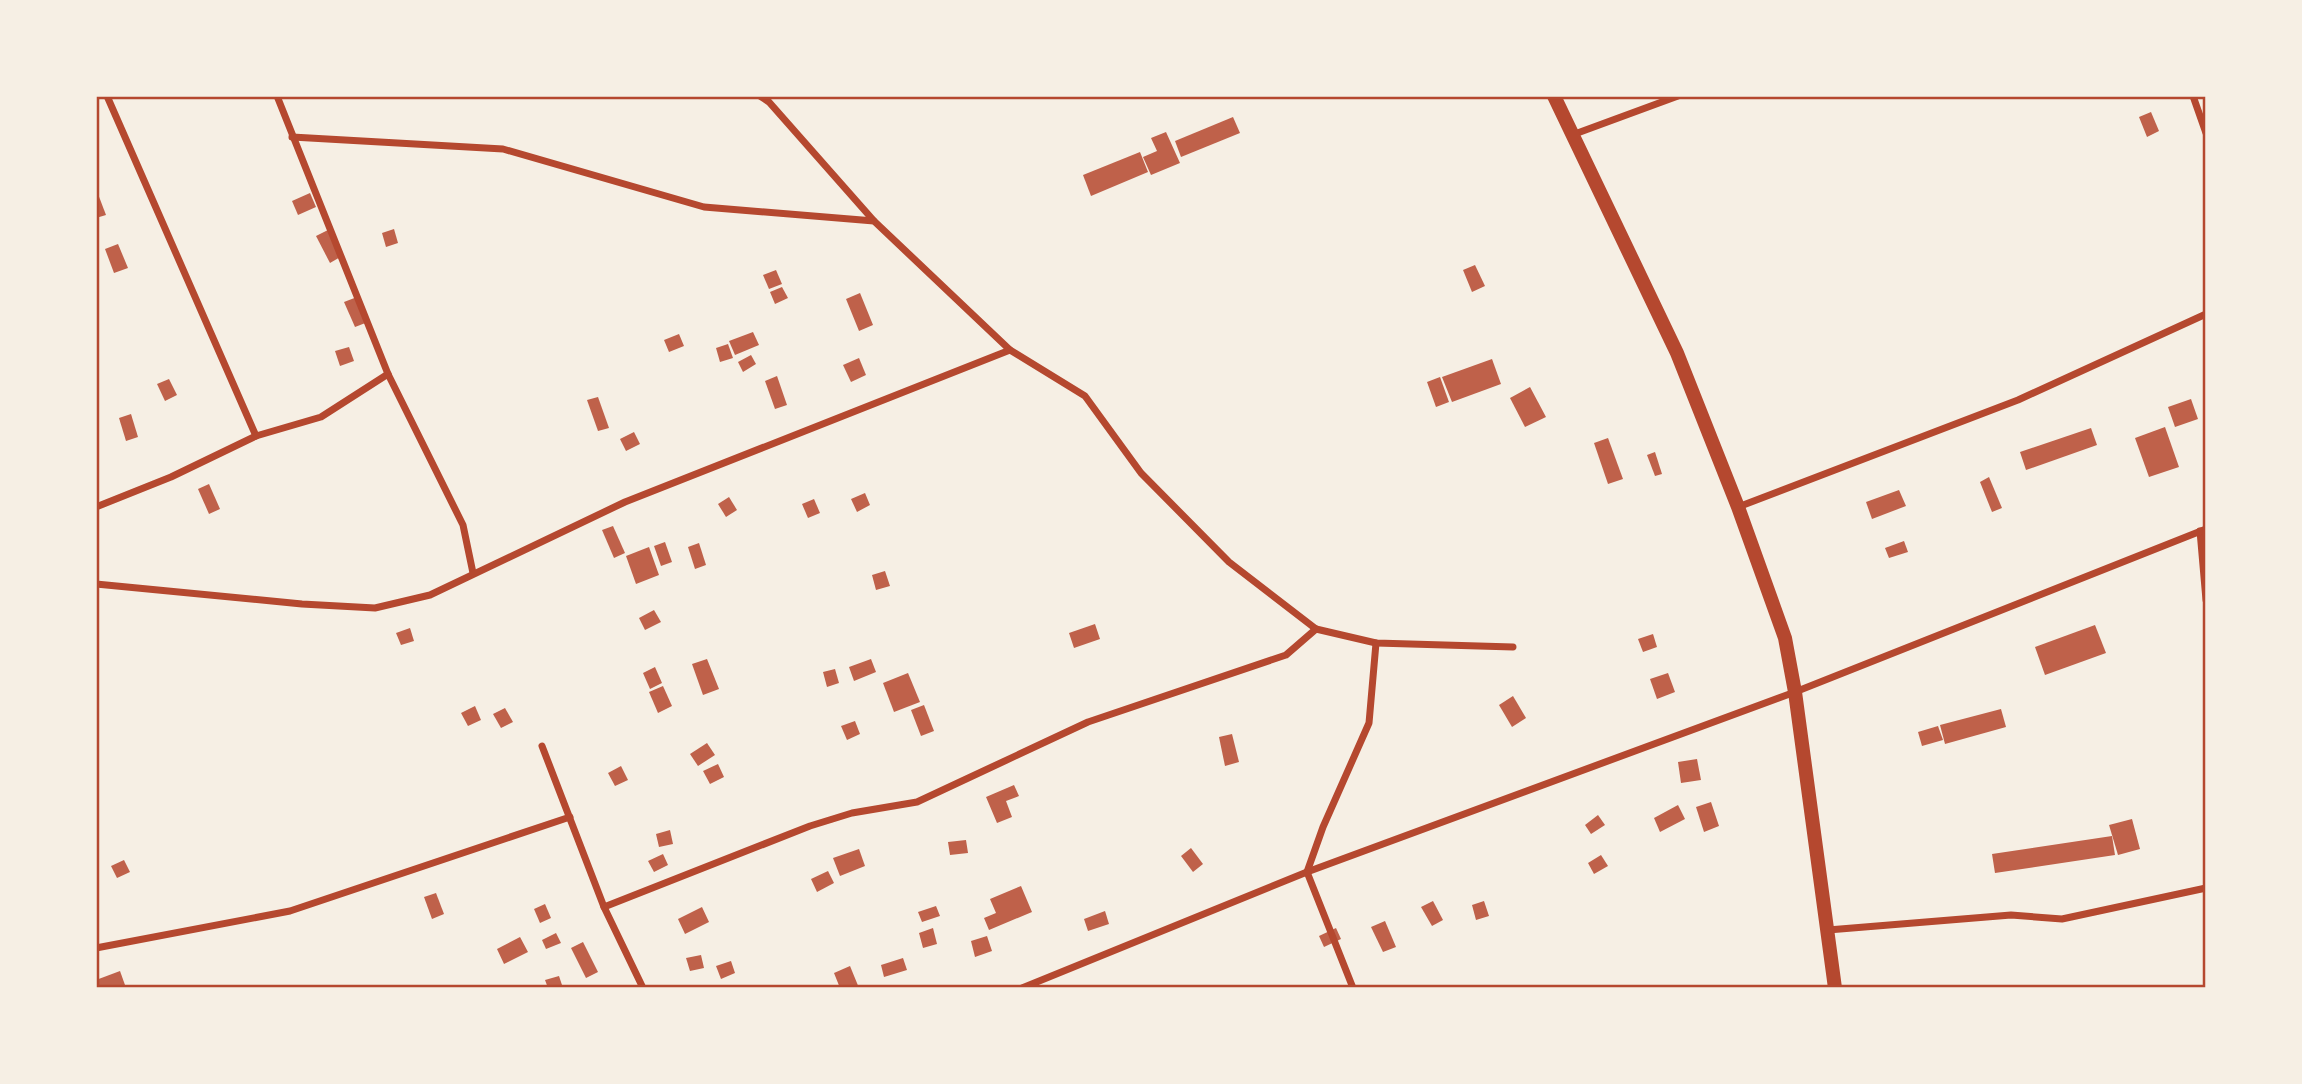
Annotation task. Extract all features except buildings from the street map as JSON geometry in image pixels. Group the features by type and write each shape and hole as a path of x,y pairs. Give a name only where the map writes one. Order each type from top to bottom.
{"main road":[{"path":"1554,96 1677,353 1738,507 1785,638 1795,692 1835,988"}],"street":[{"path":"107,96 256,436"},
{"path":"276,96 388,374 463,525 473,573"},
{"path":"760,96 769,102 874,221 1010,350 1085,396 1140,472 1229,562 1316,629 1376,643 1513,646"},
{"path":"1572,135 1678,96"},
{"path":"2193,96 2206,133"},
{"path":"292,137 503,149 704,207 874,221"},
{"path":"1738,507 2018,400 2206,314"},
{"path":"96,584 302,604 375,608 430,595 625,502 1010,350"},
{"path":"96,507 171,477 256,436 321,417 388,374"},
{"path":"1022,988 1307,872 1795,692 2015,607 2203,530 2206,600"},
{"path":"604,907 810,826 852,813 917,802 1088,722 1286,655 1316,629"},
{"path":"1353,988 1307,872 1323,827 1369,723 1376,643"},
{"path":"542,746 604,907 643,988"},
{"path":"96,948 290,911 570,817"},
{"path":"1828,930 2011,915 2062,919 2206,888"}]}
